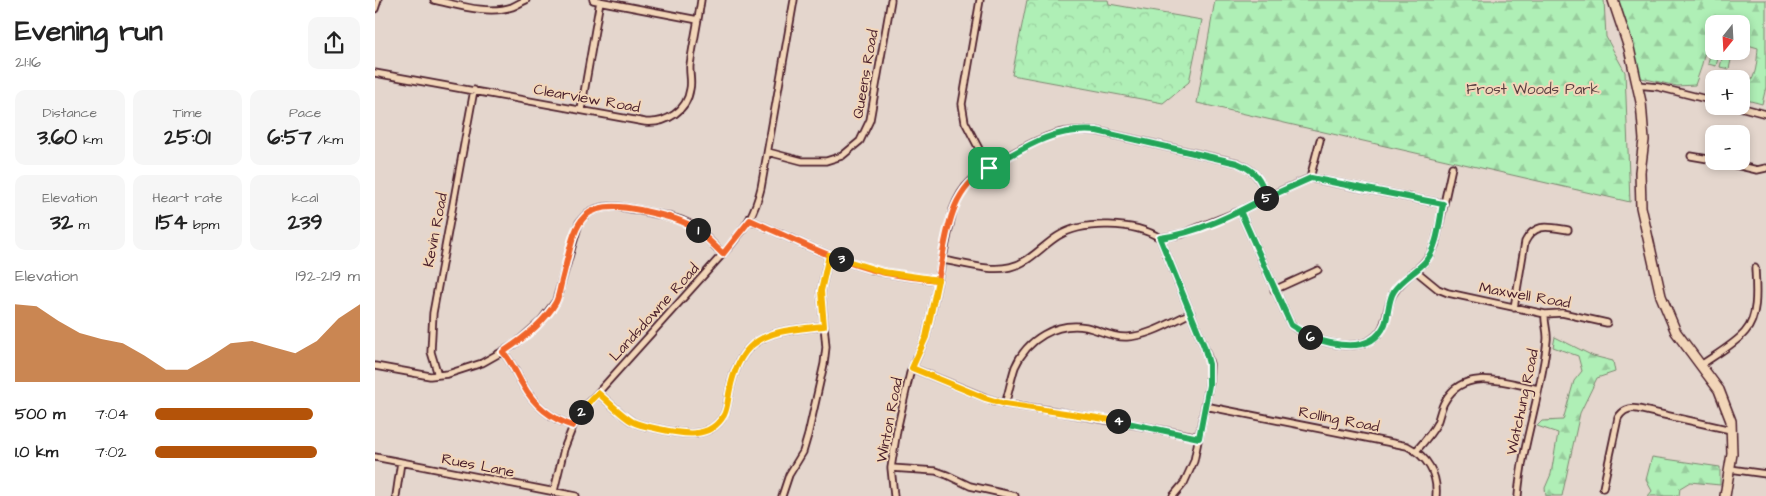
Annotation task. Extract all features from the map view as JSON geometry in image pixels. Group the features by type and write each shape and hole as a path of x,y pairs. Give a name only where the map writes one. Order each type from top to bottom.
{"street":[{"path":"375,9 378,0"},
{"path":"434,0 476,8 495,9 513,7 526,0"},
{"path":"593,0 698,20"},
{"name":"Clearview Road","path":"375,73 649,122 665,120 676,114 686,101 690,90 690,68 701,0"},
{"name":"Landsdowne Road","path":"554,492 564,449 577,416 723,254 750,220 757,206 794,0"},
{"name":"Queens Road","path":"767,152 802,161 820,162 843,156 860,141 870,120 891,0"},
{"path":"980,0 962,104 965,122 989,168"},
{"path":"1613,0 1629,48 1637,85 1643,121 1640,190 1645,224 1665,309 1676,332 1714,382 1724,400 1731,421 1733,443 1725,496"},
{"path":"581,110 600,1"},
{"path":"1637,85 1658,87 1705,98"},
{"name":"Kevin Road","path":"438,375 431,352 433,313 474,90"},
{"path":"1750,110 1766,114"},
{"name":"Winton Road","path":"894,496 891,468 907,386 912,368 926,337 953,210 958,197 971,180 1035,142 1055,134 1076,130 1097,131 1237,163 1250,168 1257,176 1267,197"},
{"path":"1311,178 1320,140"},
{"path":"1691,156 1705,158"},
{"path":"1240,211 1291,325 1305,335 1332,343 1355,346 1369,341 1381,331 1394,291 1430,256 1435,245 1453,167"},
{"path":"1750,168 1757,170 1766,168"},
{"path":"1160,238 1182,234 1240,211 1311,178 1443,204"},
{"path":"375,366 430,376 465,369 503,352 528,334 557,301 577,229 583,217 590,212 607,206 673,218 689,224 699,230 723,254"},
{"path":"750,220 829,255 883,272 938,280"},
{"path":"943,260 991,269 1009,268 1026,261 1060,234 1077,228 1103,224 1153,234 1160,238 1204,346 1209,364 1209,380 1205,406 1192,469 1184,483 1173,496"},
{"path":"1513,308 1525,242 1529,235 1543,227 1568,230"},
{"path":"782,496 789,475 803,452 824,364 826,347 821,291 829,255"},
{"path":"1701,365 1745,333 1751,324 1757,298 1755,268"},
{"path":"1274,290 1318,270"},
{"name":"Maxwell Road","path":"1416,270 1438,289 1448,293 1513,308 1545,314 1562,313 1607,323"},
{"path":"1005,404 1018,361 1030,345 1047,333 1060,328 1080,327 1116,336 1134,336 1146,333 1191,313"},
{"name":"Watchung Road","path":"1518,496 1523,459 1547,338 1545,314"},
{"path":"598,393 633,421 642,425 677,433 701,433 712,428 724,414 734,373 740,359 749,348 760,339 773,334 824,326"},
{"path":"503,352 510,360 523,387 534,402 556,419 573,426"},
{"path":"912,368 985,398 1005,404 1135,424 1199,438"},
{"path":"1416,451 1431,433 1447,397 1453,390 1464,383 1486,379 1538,389"},
{"name":"Rolling Road","path":"1205,406 1398,443 1416,451 1427,461 1432,469 1436,483 1436,496"},
{"path":"1603,488 1616,423 1624,411 1638,409 1731,430"},
{"name":"Rues Lane","path":"375,457 576,496"},
{"path":"396,496 401,462"},
{"path":"891,468 936,471 970,486 1015,496"},
{"path":"1730,469 1766,474"}],"green space":[{"path":"1027,0 1108,0 1109,4 1202,20 1189,82 1163,103 1012,75"},
{"name":"Frost Woods Park","path":"1215,0 1604,0 1606,37 1625,72 1630,202 1197,103"},
{"path":"1618,0 1766,0 1766,87 1762,104 1750,101 1750,82 1754,73 1758,48 1750,46 1750,15 1705,15 1705,52 1695,85 1677,86 1637,77"},
{"path":"1709,60 1718,60 1716,66 1708,64"},
{"path":"1722,60 1731,60 1729,69 1720,67"},
{"path":"1555,337 1593,356 1613,361 1615,372 1597,378 1580,413 1562,496 1546,496 1545,488 1551,474 1558,433 1537,426 1542,421 1563,420 1574,381 1582,371 1578,356 1553,347"},
{"path":"1652,457 1720,467 1720,485 1690,482 1680,488 1679,496 1648,496 1652,491 1646,480"}],"route":[{"path":"989,168 977,175 966,185 955,204 938,280 883,272 854,264 829,255 819,252 750,220 723,254 699,230 673,218 626,207 607,206 597,209 583,217 579,223 557,301 528,334 503,352 510,360 523,387 534,402 548,414 565,423 573,426 577,416 598,393 633,421 642,425 677,433 701,433 712,428 724,414 734,373 740,359 749,348 760,339 773,334 824,326 821,291 829,255 883,272 938,280 926,337 912,368 985,398 1005,404 1135,424 1199,438 1209,385 1209,364 1204,346 1160,238 1182,234 1240,211 1311,178 1443,204 1435,245 1430,256 1425,263 1394,291 1387,318 1381,331 1363,344 1348,346 1317,340 1305,335 1291,325 1240,211 1267,197 1262,184 1250,168 1237,163 1087,130 1076,130 1044,137 989,168"}]}
